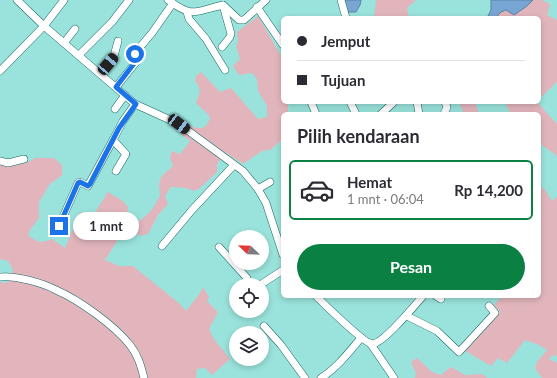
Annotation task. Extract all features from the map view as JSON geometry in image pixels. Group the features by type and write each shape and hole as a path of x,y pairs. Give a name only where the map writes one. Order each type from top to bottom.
{"street":[{"path":"17,0 43,25 136,104 179,124 234,164 249,177 258,189 269,211 281,249"},
{"path":"0,71 64,0"},
{"path":"79,55 112,22 128,0"},
{"path":"341,0 345,16"},
{"path":"116,87 136,61 135,53 152,33 170,2 187,12 194,13 222,4"},
{"path":"222,4 239,20 244,20 260,3 281,41"},
{"path":"222,4 231,34 222,46"},
{"path":"187,12 189,19 206,39 225,70"},
{"path":"64,43 75,29"},
{"path":"100,73 114,56 118,41"},
{"path":"115,109 125,95"},
{"path":"59,226 78,183 80,182 88,186 123,121 136,104"},
{"path":"382,112 392,104"},
{"path":"113,140 126,154 116,171"},
{"path":"0,161 8,163 24,160"},
{"path":"162,246 234,164"},
{"path":"258,189 270,182"},
{"path":"219,247 247,278"},
{"path":"269,279 281,271"},
{"path":"0,277 4,276 27,280 56,289 80,304 113,328 130,345 140,361 144,378"},
{"path":"318,298 361,338 370,343 394,378"},
{"path":"370,343 373,344 380,341 405,317 421,298"},
{"path":"405,317 437,331 459,352 495,313 489,306"},
{"path":"269,332 281,345 305,378"},
{"path":"321,378 344,357 361,338"}],"shaded area":[{"path":"376,0 416,0 407,8 409,16 374,16"},
{"path":"533,0 542,0 550,4 547,15 557,20 557,82 541,97 541,16 497,16 501,12 507,10 510,12 527,6"},
{"path":"258,16 281,56 281,104 288,104 288,112 281,112 281,141 270,150 262,151 243,164 226,153 217,164 217,172 200,188 194,191 186,188 171,187 165,196 168,204 158,215 148,234 140,236 135,231 136,224 151,211 160,196 159,184 161,177 173,166 170,158 172,151 180,154 190,141 182,135 180,130 187,125 198,128 204,127 210,118 196,102 200,91 195,81 196,76 201,72 220,92 231,88 258,119 267,117 267,106 258,91 257,79 252,73 239,75 233,66 240,59 236,46 238,42 237,32"},
{"path":"460,104 476,104 478,112 463,112"},
{"path":"539,104 557,124 557,156 541,144 541,112 510,112 506,105"},
{"path":"35,158 54,158 62,165 62,175 50,184 39,202 39,218 28,235 39,242 52,239 65,248 80,212 89,217 94,214 108,192 123,201 128,207 126,223 121,228 119,238 105,260 119,266 133,266 180,304 186,311 203,287 209,297 207,301 218,312 209,329 214,339 229,358 229,360 212,375 205,368 197,369 196,378 0,378 0,282 7,283 13,270 8,261 0,259 0,164 14,165 31,161"},
{"path":"541,187 552,201 557,197 557,356 553,355 549,359 557,363 557,378 542,378 535,368 537,362 547,350 539,345 525,340 507,363 498,358 491,366 465,351 500,312 494,305 500,298 541,298"},
{"path":"417,358 432,372 441,375 451,367 465,375 482,374 487,378 415,378 416,373 411,362"}],"water":[{"path":"344,0 361,0 356,12 347,12"},
{"path":"491,0 533,0 514,15 506,10 497,16 488,16 491,10"}],"route":[{"path":"59,226 78,183 80,182 88,186 90,184 123,121 136,104 116,87 136,61 137,59 135,54"}]}
